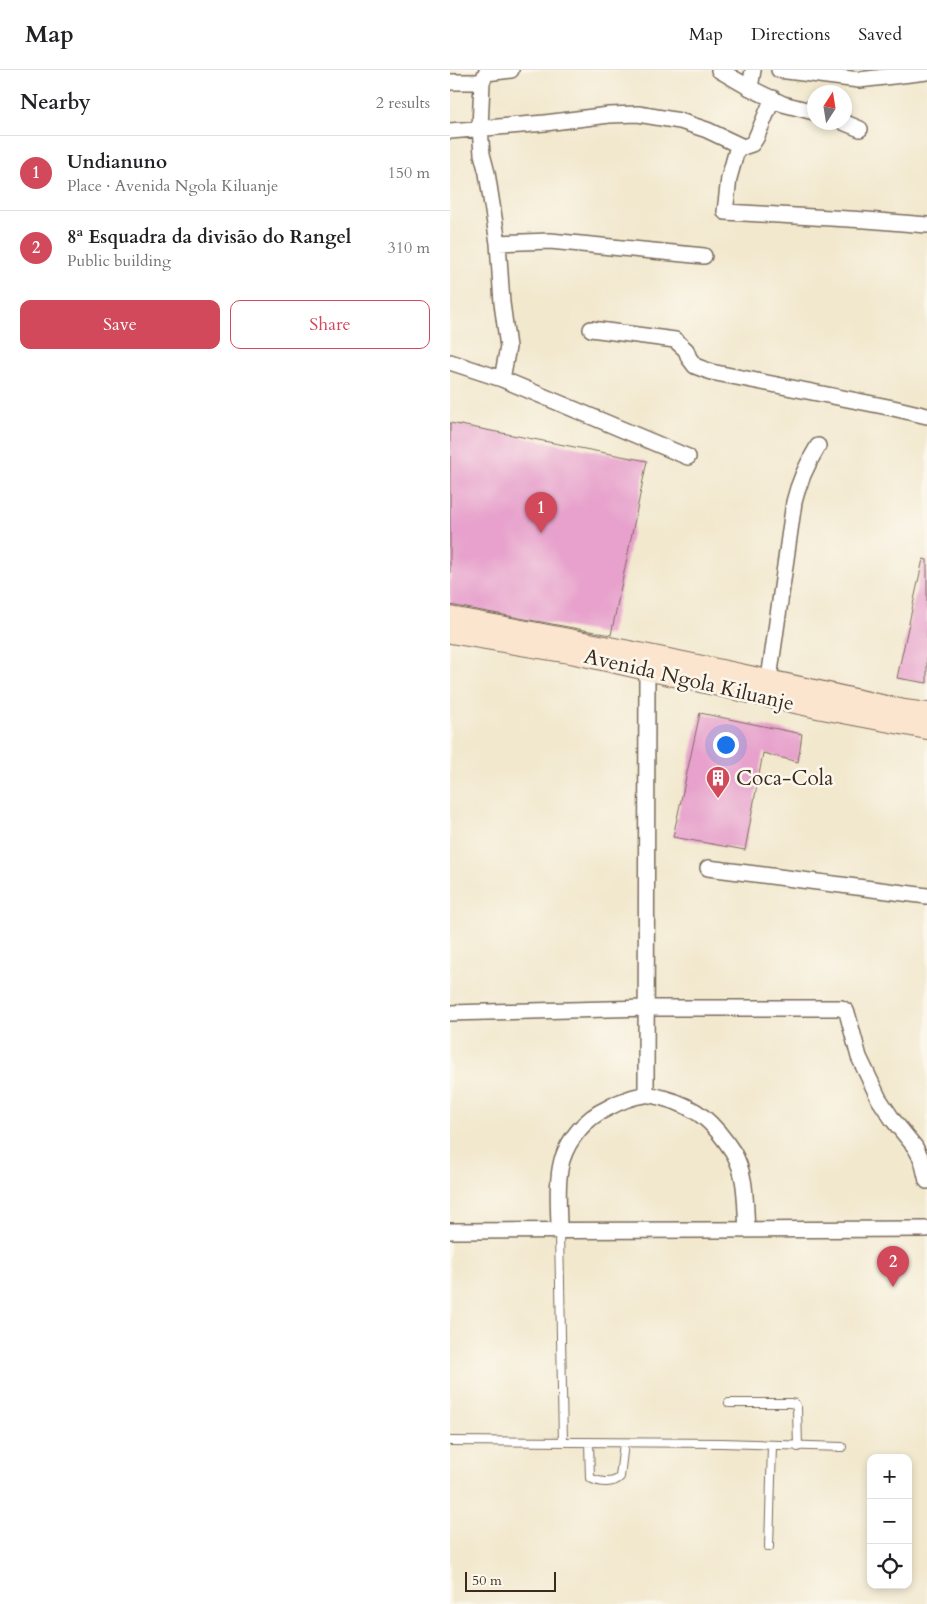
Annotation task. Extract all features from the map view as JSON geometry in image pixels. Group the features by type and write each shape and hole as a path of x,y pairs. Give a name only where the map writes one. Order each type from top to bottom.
{"main road":[{"name":"Avenida Ngola Kiluanje","path":"450,617 594,643 769,679 904,710 927,713"},
{"name":"Avenida Ngola Kiluanje","path":"450,632 575,654 822,709 927,729"}],"street":[{"path":"450,82 512,70"},
{"path":"719,70 750,88 790,106 807,110"},
{"path":"750,88 753,70"},
{"path":"779,70 859,80 927,72"},
{"path":"485,75 480,128 482,154 487,172 498,243 502,303 508,347 502,379"},
{"path":"450,131 545,123 608,115 638,114 680,121 707,130 743,147 752,144 773,98"},
{"path":"852,126 860,129"},
{"path":"738,146 729,178 725,212 875,220 927,225"},
{"path":"498,243 550,241 704,256"},
{"path":"591,329 675,340 686,350 695,366 711,372 927,416"},
{"path":"450,362 502,379 688,458"},
{"path":"769,679 794,502 800,480 818,446"},
{"path":"646,1094 647,670"},
{"path":"708,868 927,896"},
{"path":"450,1012 647,1008 841,1008 846,1011 858,1057 879,1099 915,1147 926,1167"},
{"path":"559,1232 562,1160 569,1144 580,1128 595,1114 646,1094 675,1101 693,1108 708,1119 734,1154 743,1176 747,1230"},
{"path":"450,1231 927,1229"}],"lane":[{"path":"559,1232 563,1442"},
{"path":"729,1403 795,1404 797,1408 798,1447"},
{"path":"450,1441 722,1443 842,1447"},
{"path":"589,1442 590,1478 601,1482 616,1481 620,1478 624,1443"},
{"path":"769,1547 772,1446"}],"building":[{"path":"450,423 647,461 611,635 450,605"},
{"path":"923,559 927,560 927,683 897,678"},
{"name":"Coca-Cola","path":"700,713 802,734 798,762 763,753 745,850 673,837"}],"place":[{"name":"Undianuno","path":"541,533"},
{"name":"Coca-Cola","path":"718,799"},
{"name":"8ª Esquadra da divisão do Rangel","path":"893,1287"}]}
